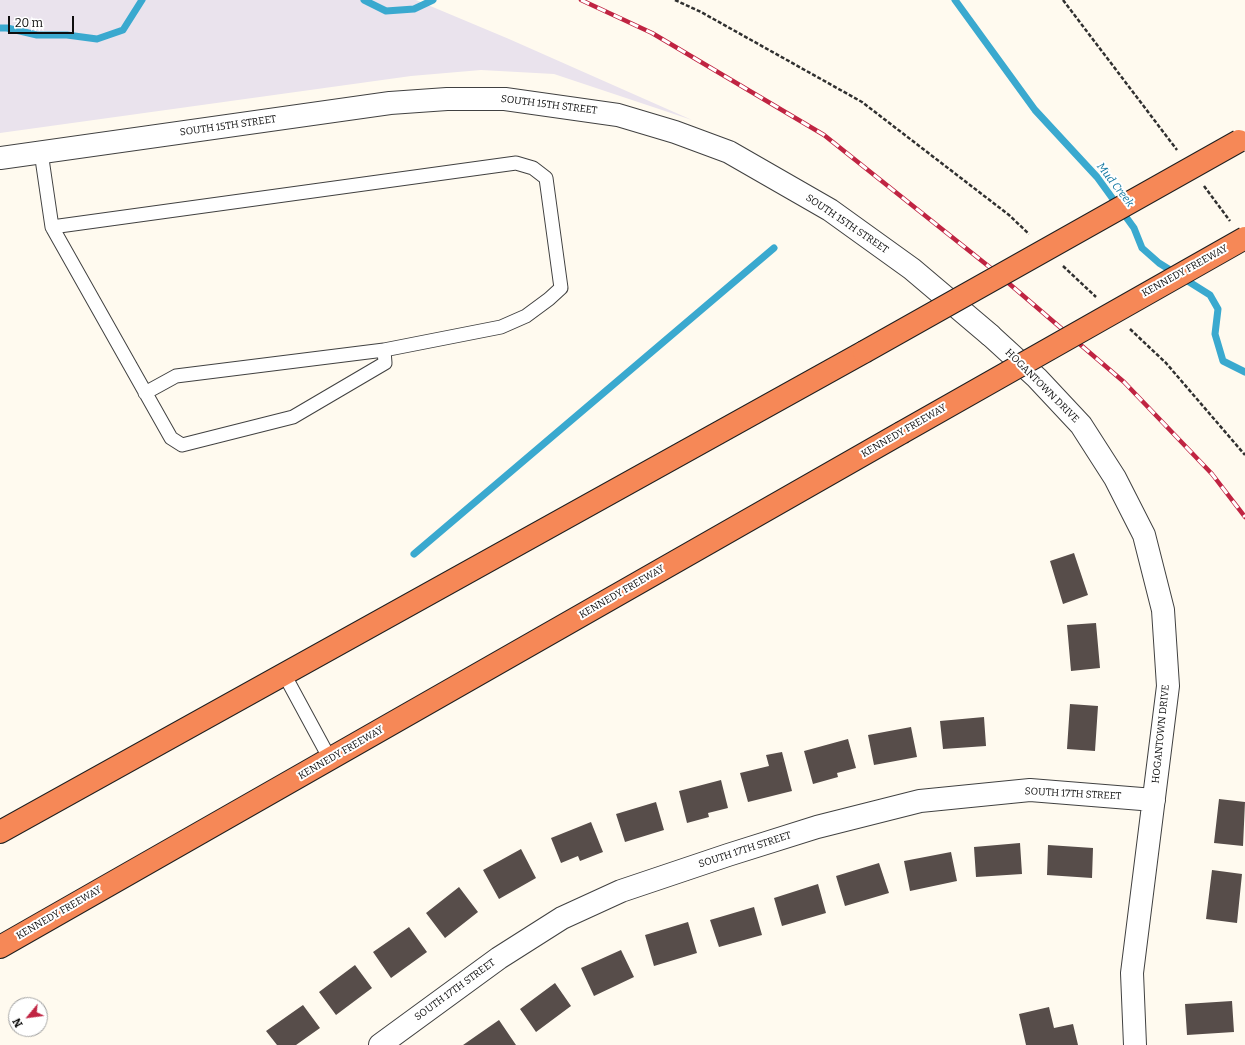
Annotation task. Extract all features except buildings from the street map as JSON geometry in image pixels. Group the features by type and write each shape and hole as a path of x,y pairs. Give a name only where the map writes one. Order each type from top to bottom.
{"highway":[{"path":"0,832 864,352 1242,140"},
{"name":"KENNEDY FREEWAY","path":"0,947 1245,238"}],"street":[{"name":"SOUTH 15TH STREET","path":"0,158 390,103 448,99 505,99 618,115 675,132 729,152 830,210 912,269 990,335"},
{"name":"HOGANTOWN DRIVE","path":"990,335 1037,378 1081,425 1115,478 1144,535 1163,610 1168,686 1132,973 1135,1045"},
{"name":"SOUTH 17TH STREET","path":"380,1045 499,958 562,918 621,891 728,855 817,827 920,801 1030,790 1154,800"}],"lane":[{"path":"41,152 52,227 171,438 182,445 293,417 385,363 384,350"},
{"path":"52,227 516,163 533,168 546,178 561,288 550,299 526,316 501,327 384,350 176,376 145,393"},
{"path":"284,674 330,759"}],"path":[{"path":"675,0 701,12 862,102 1009,215 1032,236"},
{"path":"1063,0 1178,152"},
{"path":"1202,183 1231,221"},
{"path":"1060,263 1099,300"},
{"path":"1127,326 1166,364 1245,455"}],"shaded area":[{"path":"0,0 416,0 509,39 692,120 554,74 481,70 411,76 0,133"}],"waterway":[{"name":"Mud Creek","path":"0,28 7,28 37,35 67,35 97,39 123,30 142,0"},
{"name":"Mud Creek","path":"364,0 386,11 414,9 433,0"},
{"name":"Mud Creek","path":"955,0 1035,110 1097,177 1134,228 1142,248 1159,263 1210,295 1218,309 1215,334 1223,361 1245,372"},
{"path":"414,554 774,248"}],"railway":[{"path":"581,0 652,33 824,135 992,269 1124,382 1212,474 1245,517"}]}
